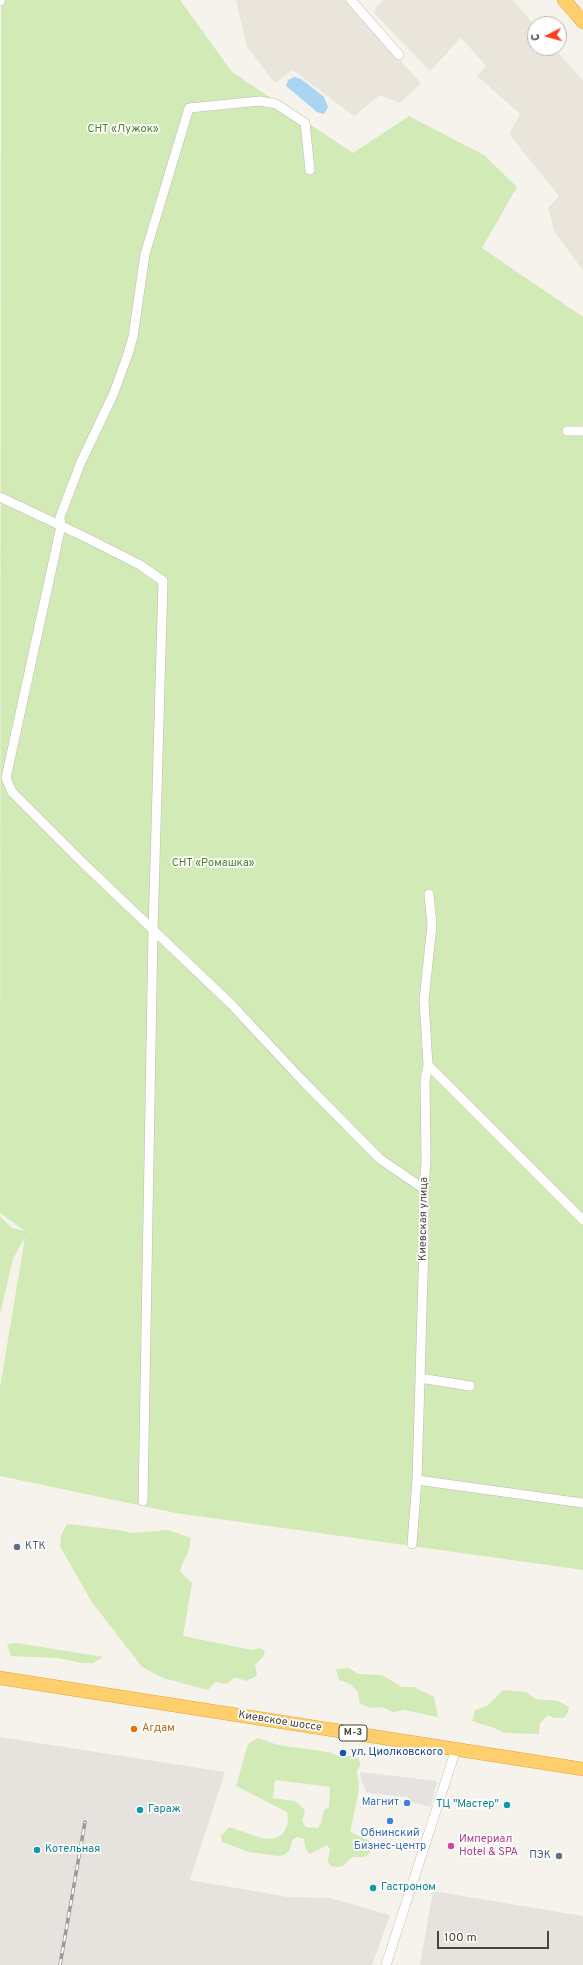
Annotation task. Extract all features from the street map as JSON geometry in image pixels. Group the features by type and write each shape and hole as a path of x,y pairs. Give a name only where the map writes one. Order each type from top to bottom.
{"highway":[{"path":"564,0 583,22"},
{"name":"Киевское шоссе","path":"0,1678 583,1769"}],"street":[{"path":"351,0 399,55"},
{"path":"310,170 305,124 276,104 260,101 189,108 145,254 133,337 127,357 114,395 82,462 60,517 60,526 6,778 12,792 153,931 231,1004 301,1079 380,1159 424,1189"},
{"path":"567,431 583,431"},
{"path":"0,497 140,565 163,581 153,931 142,1501"},
{"name":"Киевская улица","path":"412,1544 417,1480 426,1160 425,1080 428,1065 424,1000 432,925 429,894"},
{"path":"428,1065 583,1220"},
{"path":"420,1378 470,1386"},
{"path":"417,1480 583,1503"},
{"path":"386,1965 456,1749"}],"shaded area":[{"path":"236,0 345,0 421,83 400,103 380,95 354,116 293,70 275,83 247,47"},
{"path":"384,0 513,0 527,17 527,56 561,56 583,81 583,271 554,231 548,208 559,196 509,134 520,114 477,76 486,66 461,38 430,71 374,13 376,7"},
{"path":"0,1737 225,1772 190,1880 288,1897 330,1898 390,1915 372,1965 0,1965"},
{"path":"360,1772 437,1781 431,1807 407,1801 408,1797 367,1793 361,1780"},
{"path":"433,1891 583,1916 583,1965 420,1965"}],"green space":[{"path":"1,0 180,0 232,72 353,153 409,116 484,155 517,187 482,248 583,317 583,1570 176,1513 0,1476 0,1388 25,1237 13,1259 0,1314 0,1216 12,1228 25,1231 0,1213"},
{"path":"67,1524 132,1533 168,1530 191,1538 189,1550 180,1571 192,1583 183,1636 252,1650 260,1648 265,1651 263,1657 255,1665 257,1676 246,1681 235,1677 227,1684 216,1682 208,1690 163,1678 142,1667 91,1601 60,1546 61,1535"},
{"path":"17,1643 103,1657 93,1663 81,1663 58,1658 11,1656 7,1644"},
{"path":"349,1668 358,1674 382,1675 402,1687 414,1687 434,1697 438,1717 404,1710 393,1712 382,1707 371,1708 360,1704 358,1692 350,1684 339,1680 336,1669"},
{"path":"503,1690 526,1692 536,1699 558,1701 569,1707 568,1712 564,1718 554,1718 548,1715 540,1723 539,1734 504,1733 472,1721 475,1710 487,1706"},
{"path":"258,1738 278,1745 328,1752 339,1756 350,1756 359,1759 360,1765 357,1772 359,1783 358,1795 350,1832 372,1842 369,1854 364,1857 352,1857 343,1866 337,1867 330,1866 328,1861 330,1849 327,1845 310,1854 306,1850 304,1839 298,1837 293,1839 289,1851 284,1855 278,1856 249,1852 222,1842 221,1836 229,1827 261,1838 273,1839 283,1834 288,1823 287,1812 236,1786 248,1744","holes":["275,1780 330,1787 329,1807 324,1810 321,1823 318,1828 306,1827 302,1822 305,1810 295,1801 273,1798"]}],"water":[{"path":"294,77 301,79 324,97 328,107 324,114 317,112 286,86 288,80"}],"railway":[{"path":"60,1965 85,1822"}],"place":[{"name":"КТК","path":"17,1547"},
{"name":"Агдам","path":"134,1729"},
{"name":"ул. Циолковского","path":"343,1753"},
{"name":"Магнит","path":"407,1803"},
{"name":"ТЦ \"Мастер\"","path":"507,1805"},
{"name":"Гараж","path":"140,1810"},
{"name":"Обнинский Бизнес-центр","path":"390,1821"},
{"name":"Империал Hotel & SPA","path":"451,1846"},
{"name":"Котельная","path":"37,1850"},
{"name":"ПЭК","path":"559,1856"},
{"name":"Гастроном","path":"373,1888"}],"park label":[{"name":"СНТ «Лужок»","path":"123,130"},
{"name":"СНТ «Ромашка»","path":"213,864"}]}
